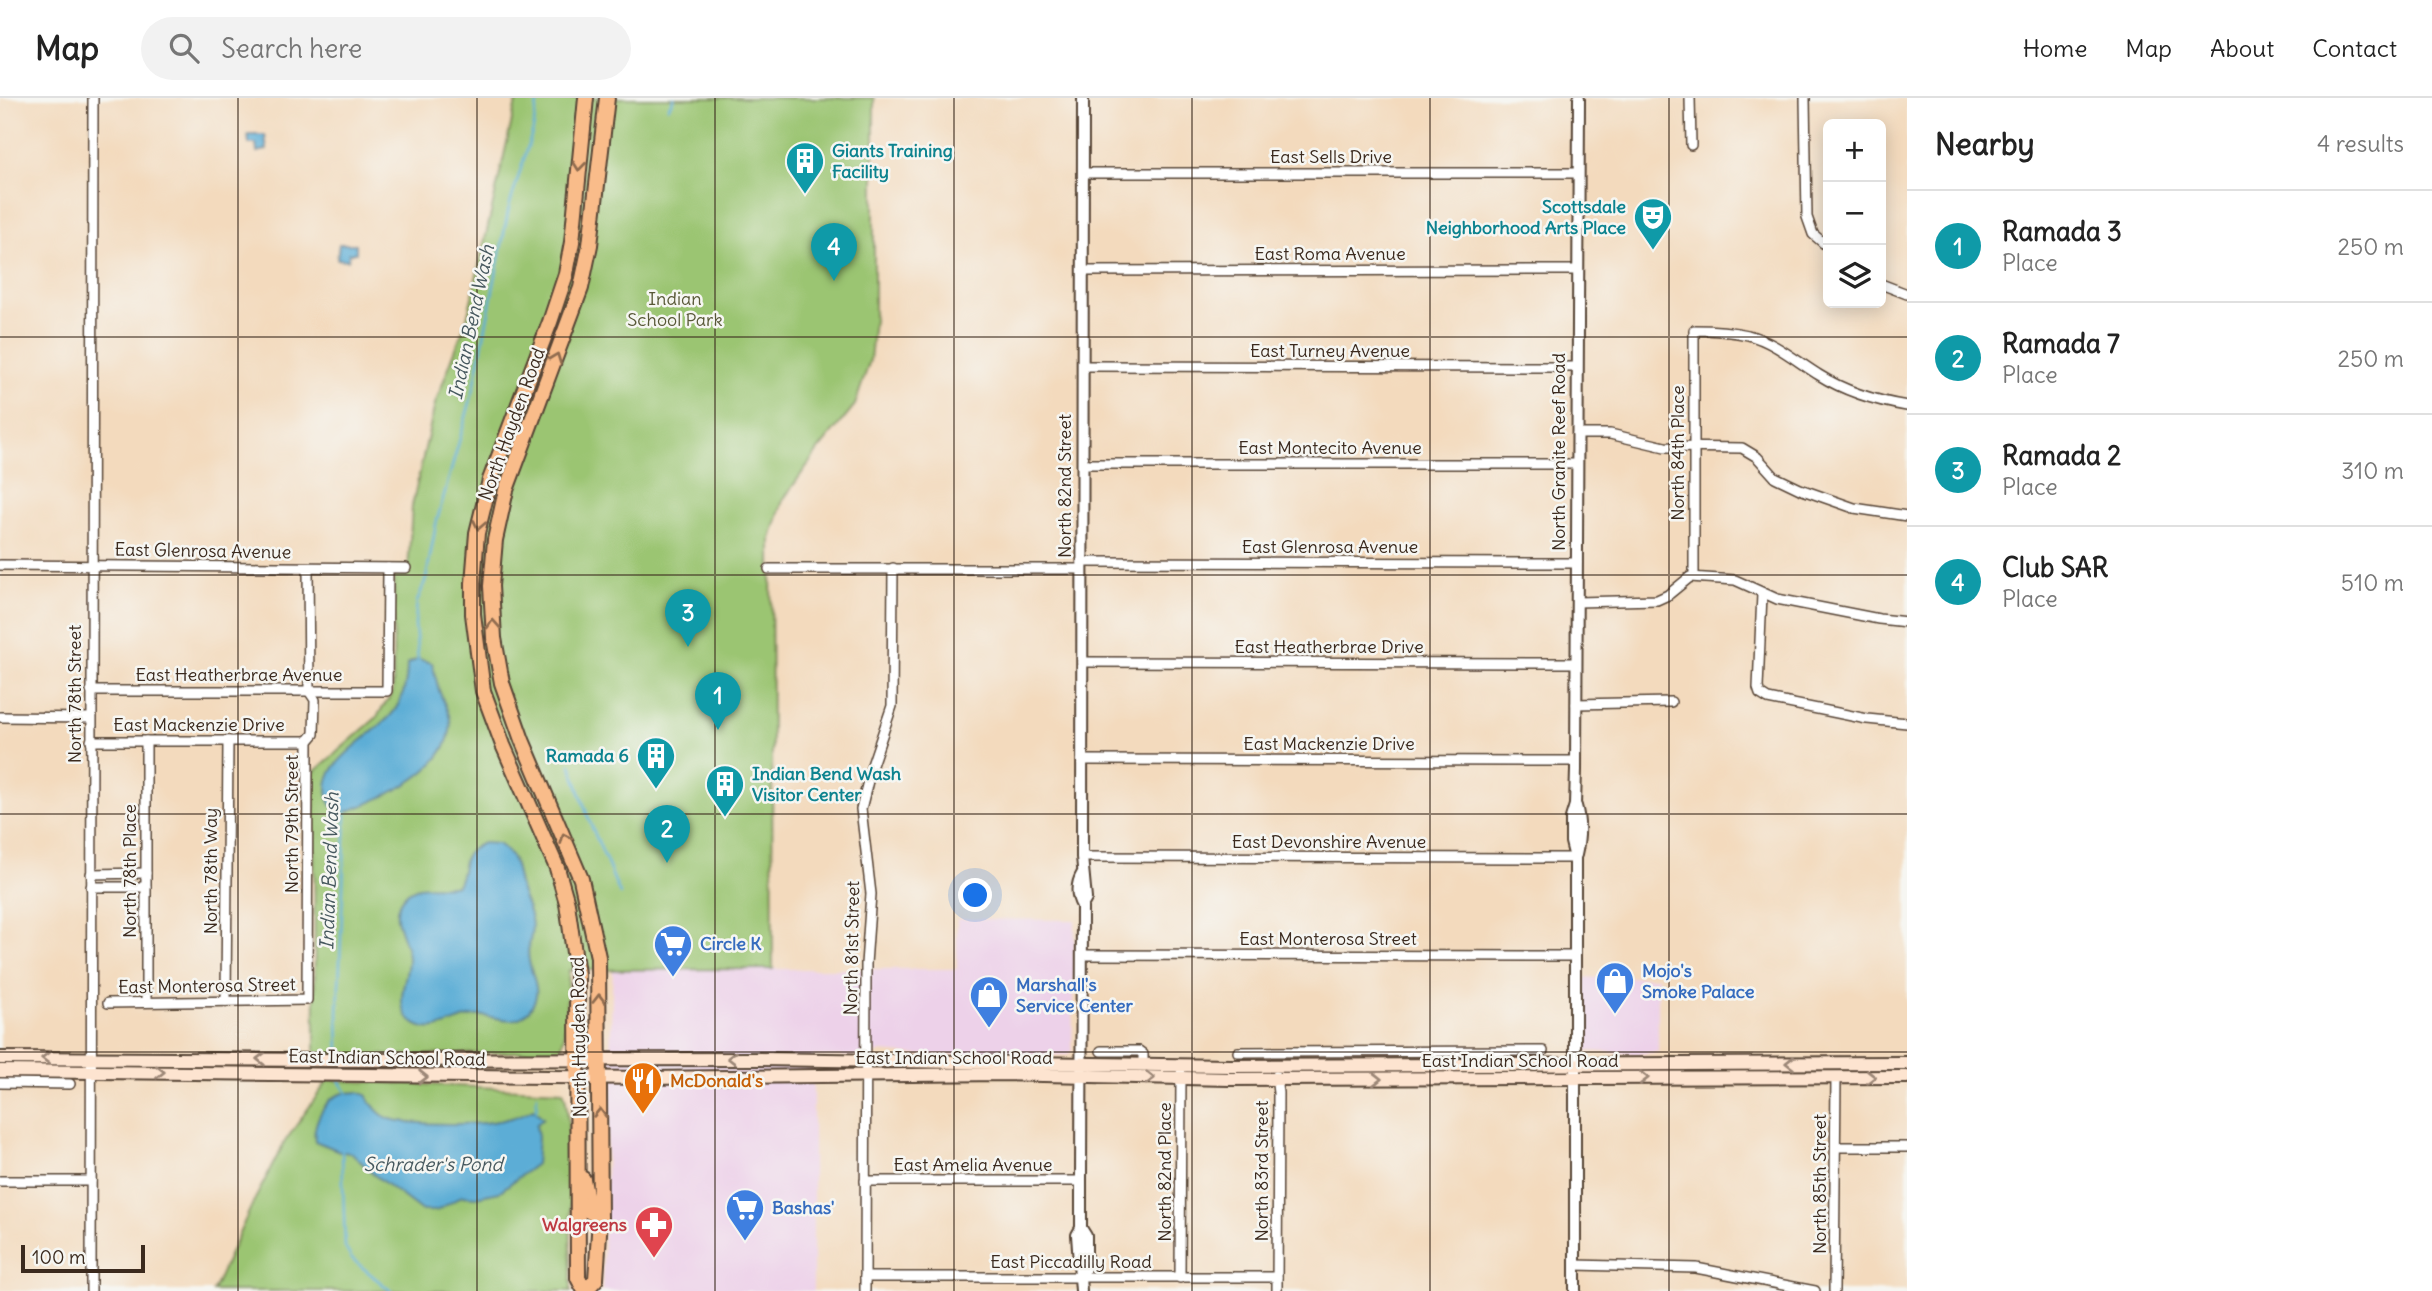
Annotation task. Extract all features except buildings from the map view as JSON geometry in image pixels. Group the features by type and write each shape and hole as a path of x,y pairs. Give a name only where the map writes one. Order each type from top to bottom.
{"main road":[{"name":"North Hayden Road","path":"586,98 572,242 566,274 488,488 474,553 473,583 473,614 483,691 503,745 557,868 566,898 577,974 578,1278 585,1291 596,1279 600,1218 598,957 587,902 572,855 522,740 505,692 496,652 491,586 495,540 506,490 581,288 590,245 607,98"},
{"name":"East Indian School Road","path":"0,1058 91,1065 328,1074 528,1078 600,1078 866,1068"},
{"name":"East Indian School Road","path":"0,1071 45,1078 91,1065 329,1060 746,1058 866,1068 1001,1074 1143,1065 1181,1072"},
{"name":"East Indian School Road","path":"1276,1072 1531,1058 1576,1065 1907,1063"},
{"name":"East Indian School Road","path":"1081,1070 1576,1078 1907,1077"},
{"path":"576,1157 589,1211 600,1218"}],"street":[{"name":"North 78th Street","path":"91,1291 93,98"},
{"name":"North 82nd Street","path":"1081,1291 1081,1278 1086,1266 1086,1236 1081,1228 1082,906 1078,899 1077,882 1082,874 1083,98"},
{"name":"North Granite Reef Road","path":"1575,1291 1575,858 1572,818 1576,761 1578,98"},
{"path":"1690,98 1690,145"},
{"path":"1805,98 1808,224 1826,245"},
{"name":"East Sells Drive","path":"1083,173 1578,173"},
{"name":"East Roma Avenue","path":"1083,271 1577,270"},
{"path":"1886,286 1907,294"},
{"name":"North 84th Place","path":"1694,576 1693,330 1749,335 1782,350 1838,385 1875,399 1907,406"},
{"name":"East Turney Avenue","path":"1083,366 1577,367"},
{"path":"1577,434 1610,434 1665,447 1733,447 1748,450 1774,477 1800,489 1854,508 1907,516"},
{"name":"East Montecito Avenue","path":"1083,464 1577,464"},
{"name":"East Glenrosa Avenue","path":"769,569 1577,564"},
{"name":"East Glenrosa Avenue","path":"0,565 406,568"},
{"name":"North 79th Street","path":"307,1000 308,741 314,734 315,723 315,700 309,691 308,568"},
{"name":"East Heatherbrae Avenue","path":"91,691 387,691 388,568"},
{"name":"North 81st Street","path":"865,1291 866,964 871,894 861,809 872,765 892,706 893,568"},
{"path":"1577,602 1657,600 1694,576 1735,580 1762,594 1866,617 1907,622"},
{"path":"1762,594 1758,688 1760,694 1768,699 1867,719 1907,723"},
{"name":"East Heatherbrae Drive","path":"1082,662 1576,663"},
{"path":"1576,704 1671,702"},
{"path":"0,717 91,718"},
{"name":"East Mackenzie Drive","path":"91,740 308,741"},
{"name":"North 78th Place","path":"146,741 146,1001"},
{"name":"North 78th Way","path":"226,1001 228,741"},
{"name":"East Mackenzie Drive","path":"1082,760 1576,761"},
{"name":"East Devonshire Avenue","path":"1082,857 1575,858"},
{"path":"91,874 146,873"},
{"path":"91,887 146,887"},
{"name":"East Monterosa Street","path":"1082,955 1575,956"},
{"name":"East Monterosa Street","path":"108,1003 307,1000"},
{"name":"East Indian School Road","path":"1101,1051 1139,1051 1143,1054 1143,1065"},
{"name":"North 83rd Street","path":"1273,1051 1276,1072 1277,1291"},
{"name":"East Indian School Road","path":"1238,1052 1531,1058 1543,1051"},
{"path":"0,1071 0,1083 45,1078 70,1084"},
{"name":"North 82nd Place","path":"1180,1278 1181,1072"},
{"name":"North 85th Street","path":"1834,1291 1836,1077"},
{"path":"1836,1147 1907,1147"},
{"path":"0,1181 91,1181"},
{"name":"East Amelia Avenue","path":"866,1181 1081,1181"},
{"path":"1575,1265 1696,1268 1815,1291"},
{"name":"East Piccadilly Road","path":"865,1277 1277,1277"}],"shaded area":[{"path":"957,919 1075,920 1072,1051 1067,1055 916,1055 880,1052 871,1056 813,1056 813,1291 602,1291 613,969 957,969"},
{"path":"1658,977 1658,1052 1637,1054 1587,1051 1584,1045 1585,978"}],"green space":[{"name":"Indian School Park","path":"517,98 874,98 874,320 870,360 855,405 819,449 783,500 771,539 773,969 569,970 564,1037 562,1046 554,1051 315,1055 314,772 376,718 393,692 394,573 408,572 412,506 435,404 467,319"},
{"path":"328,1080 563,1091 570,1145 571,1291 213,1291 284,1143"}],"water":[{"path":"248,135 265,135 267,150 257,152 256,144 249,144"},
{"path":"339,244 356,244 356,253 349,253 348,260 337,259"},
{"path":"418,659 432,663 449,715 451,725 445,746 436,760 423,772 392,792 346,812 332,806 327,792 328,779 335,767 391,715 404,691 407,664"},
{"path":"483,843 498,844 514,862 530,913 532,927 528,954 535,984 535,998 526,1014 513,1020 475,1016 442,1027 418,1026 410,1020 403,1006 408,959 397,910 406,894 418,887 457,885 465,857"},
{"name":"Schrader's Pond","path":"358,1092 366,1095 384,1116 408,1122 483,1123 524,1114 533,1109 543,1118 536,1125 536,1164 499,1192 476,1197 462,1196 436,1211 422,1211 373,1174 352,1153 342,1152 315,1141 317,1120 329,1101 341,1094"}],"waterway":[{"name":"Indian Bend Wash","path":"418,660 415,624 417,602 426,579 436,524 474,388 509,207 533,130 538,98"},
{"path":"668,108 674,98"},
{"path":"571,765 589,820 620,894"},
{"name":"Indian Bend Wash","path":"339,1057 338,1013 346,811"},
{"name":"Indian Bend Wash","path":"340,1077 340,1082 349,1096"},
{"path":"536,1110 537,1095"},
{"name":"Indian Bend Wash","path":"342,1151 345,1247 351,1258 391,1291"}],"place":[{"name":"Giants Training Facility","path":"805,195"},
{"name":"Scottsdale Neighborhood Arts Place","path":"1653,251"},
{"name":"Club SAR","path":"834,281"},
{"name":"Ramada 2","path":"688,647"},
{"name":"Ramada 3","path":"718,730"},
{"name":"Ramada 6","path":"656,790"},
{"name":"Indian Bend Wash Visitor Center","path":"725,818"},
{"name":"Ramada 7","path":"667,863"},
{"name":"Circle K","path":"673,978"},
{"name":"Mojo's Smoke Palace","path":"1615,1015"},
{"name":"Marshall's Service Center","path":"989,1029"},
{"name":"McDonald's","path":"643,1115"},
{"name":"Bashas'","path":"745,1242"},
{"name":"Walgreens","path":"654,1259"}]}
